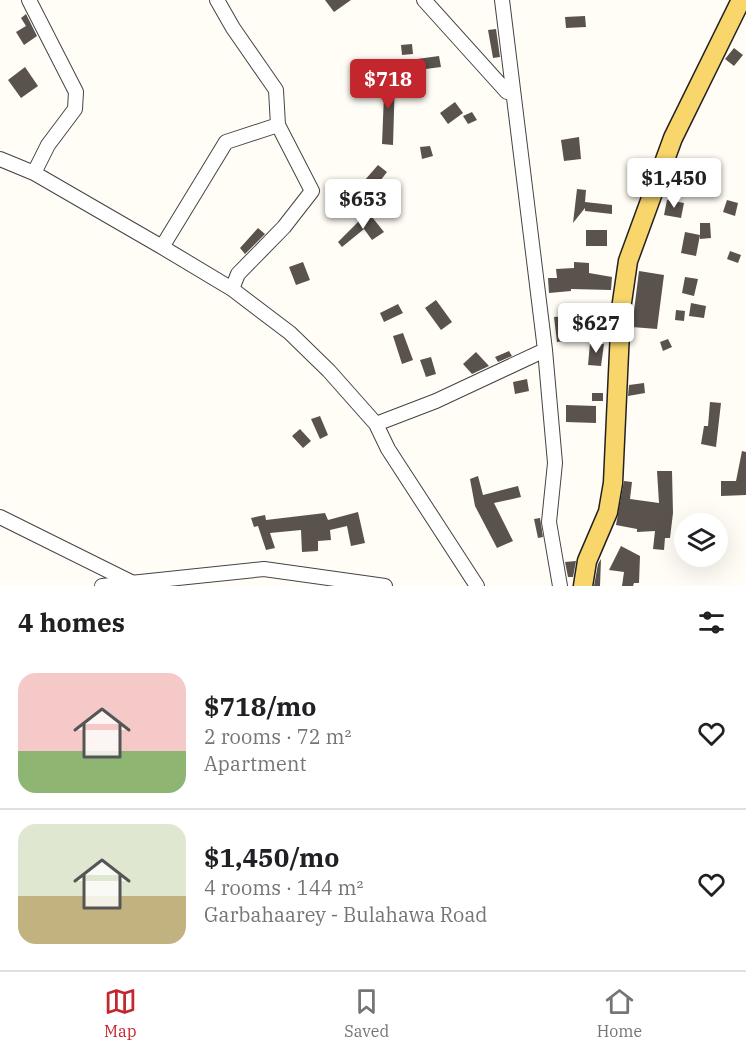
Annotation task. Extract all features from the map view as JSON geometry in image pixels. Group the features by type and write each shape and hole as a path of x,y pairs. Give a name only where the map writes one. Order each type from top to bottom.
{"main road":[{"path":"583,586 587,561 608,512 613,483 621,309 628,261 673,138 741,0"}],"street":[{"path":"29,0 76,92 75,109 48,145 34,173"},
{"path":"217,0 233,28 276,90 278,125 312,191 284,227 238,274 232,289"},
{"path":"424,0 507,92 513,91"},
{"path":"502,0 545,350 555,463 549,522 560,586"},
{"path":"162,246 226,142 278,125"},
{"path":"0,159 34,173 162,246 232,289 290,333 376,424 388,449 477,586"},
{"path":"376,424 436,402 545,350"},
{"path":"0,517 133,583"},
{"path":"102,586 264,569 385,586"}],"building":[{"path":"325,0 351,0 334,12"},
{"path":"26,14 37,36 24,45 16,32 26,26 21,18"},
{"path":"585,16 586,27 566,28 565,17"},
{"path":"496,29 500,57 493,58 488,30"},
{"path":"412,44 413,54 402,55 401,45"},
{"path":"734,48 743,55 734,66 725,59"},
{"path":"439,56 441,67 418,70 417,59"},
{"path":"25,67 38,86 21,98 8,80"},
{"path":"395,78 393,145 382,144 384,94 382,94 380,79"},
{"path":"455,102 463,113 448,124 440,113"},
{"path":"472,112 477,120 468,124 463,116"},
{"path":"579,137 581,159 564,161 561,140"},
{"path":"430,146 433,156 422,159 420,147"},
{"path":"378,165 387,172 377,185 395,188 391,206 380,203 382,195 364,181"},
{"path":"577,189 586,190 585,202 612,205 612,214 585,211 585,208 573,223"},
{"path":"667,200 684,203 681,218 664,215"},
{"path":"727,200 738,203 735,216 723,212"},
{"path":"368,212 384,232 372,240 364,229 342,247 338,242"},
{"path":"700,223 710,223 711,238 700,239"},
{"path":"258,228 265,234 245,254 240,248"},
{"path":"586,230 607,230 607,246 586,246"},
{"path":"685,232 700,235 696,256 681,253"},
{"path":"730,251 741,255 738,263 727,259"},
{"path":"303,262 310,280 296,285 289,267"},
{"path":"574,262 589,263 589,273 612,277 611,290 571,289 571,291 549,293 548,278 557,278 556,269 574,268"},
{"path":"639,271 664,275 657,329 632,327"},
{"path":"685,277 698,279 694,296 682,293"},
{"path":"436,300 452,322 441,330 425,308"},
{"path":"691,303 706,306 704,318 689,316"},
{"path":"398,304 403,313 384,322 380,313"},
{"path":"676,310 685,311 684,321 675,320"},
{"path":"579,315 582,339 557,342 554,317"},
{"path":"403,333 413,360 402,364 393,336"},
{"path":"668,339 672,347 663,351 660,342"},
{"path":"590,343 604,344 601,366 588,365"},
{"path":"509,351 512,356 498,362 495,357"},
{"path":"476,352 489,366 472,374 463,364"},
{"path":"431,357 436,374 426,377 420,360"},
{"path":"527,379 529,391 515,394 513,382"},
{"path":"644,383 645,393 628,396 629,385"},
{"path":"592,393 603,393 603,401 592,401"},
{"path":"710,402 721,403 716,447 701,444 704,426 708,426"},
{"path":"566,405 596,406 596,423 566,422"},
{"path":"320,416 328,435 320,439 311,419"},
{"path":"300,429 311,441 303,448 292,436"},
{"path":"742,451 746,452 746,495 721,496 721,481 736,481"},
{"path":"657,471 672,471 673,513 670,538 665,538 664,550 653,549 655,531 637,532 637,529 616,525 624,481 632,482 630,499 659,503"},
{"path":"478,476 483,495 518,486 521,497 494,503 513,541 497,548 475,506 470,479"},
{"path":"358,512 365,543 351,546 347,526 330,530 331,540 318,541 318,551 302,552 301,530 270,533 275,548 266,550 258,526 254,527 251,518 265,515 266,520 325,513 328,520"},
{"path":"540,518 543,537 538,538 534,519"},
{"path":"621,546 640,556 639,583 634,583 633,586 622,586 624,572 609,570"},
{"path":"601,559 600,586 594,586 598,564"},
{"path":"576,561 573,577 568,577 565,562"}]}
